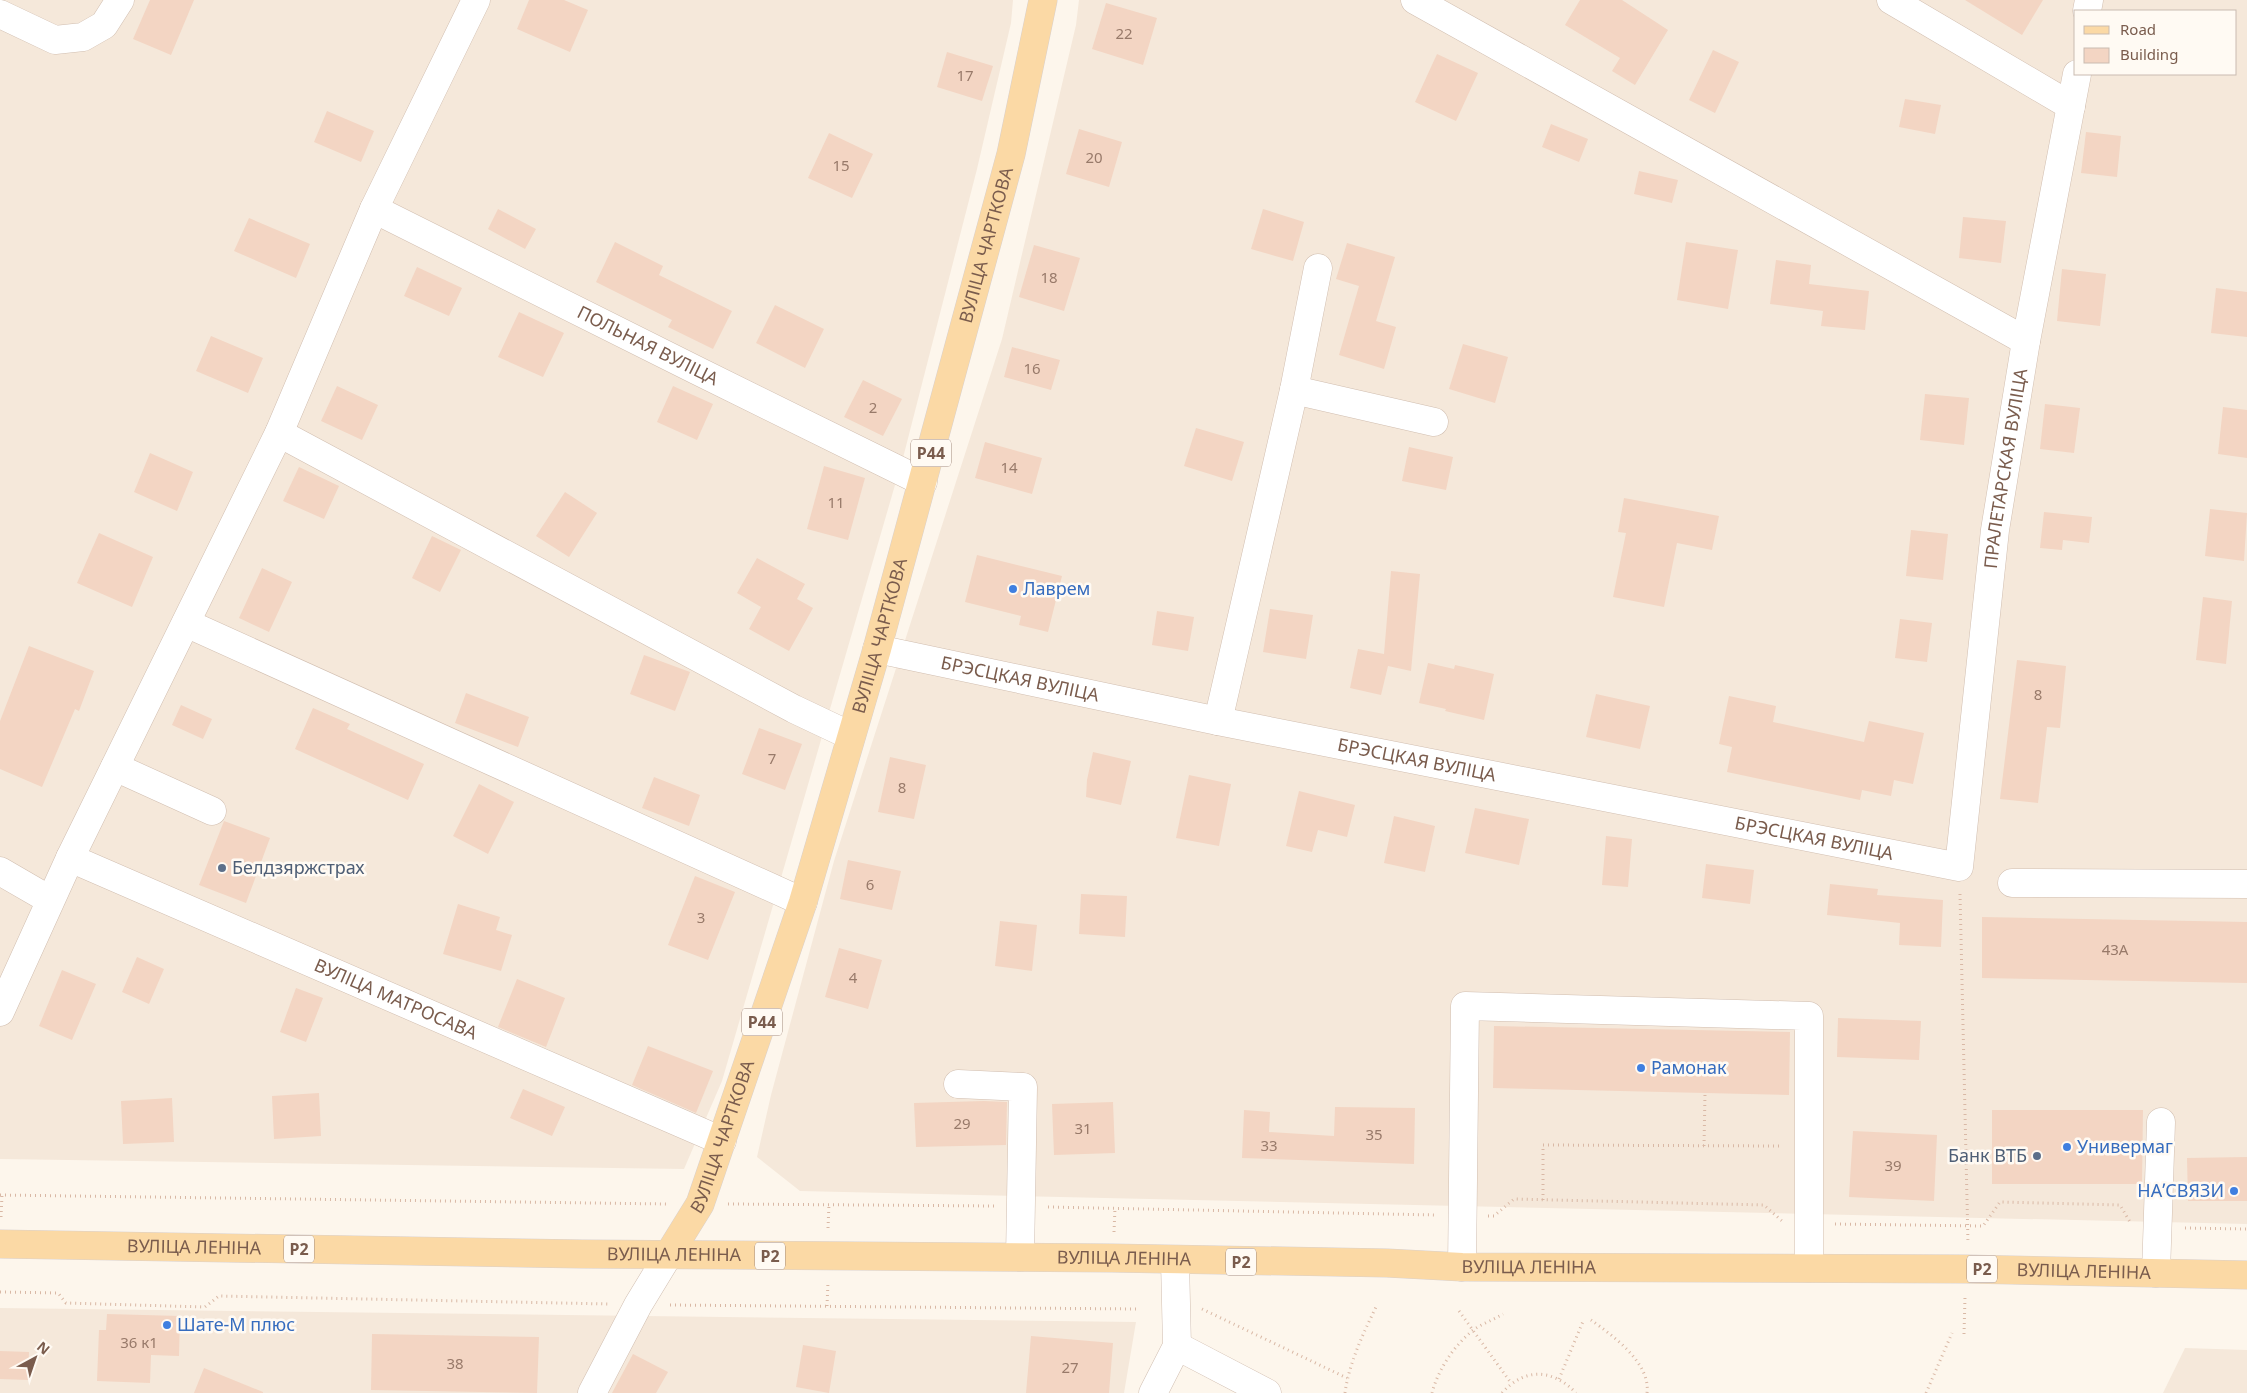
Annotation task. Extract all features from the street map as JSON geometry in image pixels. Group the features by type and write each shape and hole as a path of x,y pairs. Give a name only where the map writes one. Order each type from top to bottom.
{"main road":[{"name":"ВУЛІЦА ЧАРТКОВА","path":"669,1254 700,1204 803,902 924,482 1011,154 1043,0"},
{"name":"ВУЛІЦА ЛЕНІНА","path":"0,1244 1387,1263 1462,1267 1809,1268 2247,1275"}],"street":[{"path":"0,14 56,40 83,37 104,25 120,0"},
{"path":"0,1012 70,858 279,433 374,209 476,0"},
{"path":"1415,0 2026,341"},
{"path":"1891,0 2071,106"},
{"name":"ПРАЛЕТАРСКАЯ ВУЛІЦА","path":"1959,867 1995,530 2026,341 2077,75"},
{"name":"ПОЛЬНАЯ ВУЛІЦА","path":"374,209 924,482"},
{"path":"1218,721 1294,390 1318,268"},
{"path":"1294,390 1434,422"},
{"path":"279,433 794,709 851,736"},
{"path":"186,623 803,902"},
{"name":"БРЭСЦКАЯ ВУЛІЦА","path":"877,649 1218,721 1959,867"},
{"path":"115,767 212,811"},
{"name":"ВУЛІЦА МАТРОСАВА","path":"70,858 722,1141"},
{"path":"0,871 50,900"},
{"path":"2012,883 2247,884"},
{"path":"1462,1267 1465,1006 1809,1016 1809,1268"},
{"path":"958,1084 1023,1087 1020,1258"},
{"path":"2156,1273 2161,1122"},
{"path":"592,1393 638,1304 669,1254"},
{"path":"1153,1393 1177,1346 1175,1261"},
{"path":"1177,1346 1267,1393"}],"path":[{"path":"1959,867 1968,1226"},
{"path":"1704,1146 1705,1093"},
{"path":"1544,1200 1543,1146 1809,1146"},
{"path":"0,1195 1021,1206 1494,1216 1514,1199 1764,1205 1784,1222 1968,1226 1984,1226 2000,1202 2120,1205 2134,1228 2247,1229"},
{"path":"0,1292 58,1293 66,1303 205,1307 219,1296 638,1304 1136,1309"},
{"path":"1345,1393 1347,1378 1364,1331 1376,1307"},
{"path":"1202,1309 1347,1378"},
{"path":"1459,1311 1511,1383"},
{"path":"1432,1393 1435,1379 1450,1355 1472,1331 1503,1314"},
{"path":"1559,1379 1584,1319"},
{"path":"1591,1320 1612,1335 1632,1355 1644,1375 1647,1393"},
{"path":"1926,1393 1952,1333"},
{"path":"1502,1393 1511,1383 1529,1375 1548,1374 1566,1382 1576,1393"}],"shaded area":[{"path":"0,0 1013,0 1011,23 977,169 904,454 722,1081 684,1169 0,1159"},
{"path":"1079,0 2247,0 2247,1224 800,1191 757,1157 771,1095 834,861 1002,339 1076,25"},
{"path":"0,1308 1136,1322 1124,1393 0,1393"},
{"path":"2185,1348 2247,1350 2247,1393 2163,1393"}],"building":[{"path":"150,0 194,0 171,55 133,39"},
{"path":"529,0 564,0 588,10 570,52 517,29"},
{"path":"1580,0 1622,0 1668,30 1635,85 1612,71 1620,58 1565,25"},
{"path":"1965,0 2043,0 2022,35"},
{"path":"1106,3 1157,18 1143,65 1092,49"},
{"path":"1713,50 1739,62 1715,113 1689,100"},
{"path":"947,52 993,66 982,101 937,87"},
{"path":"1437,54 1478,73 1456,121 1415,102"},
{"path":"1905,99 1941,105 1935,134 1899,127"},
{"path":"327,111 374,131 361,162 314,142"},
{"path":"1551,124 1588,139 1579,162 1542,147"},
{"path":"1079,129 1122,142 1109,187 1066,174"},
{"path":"2086,132 2121,136 2117,177 2081,173"},
{"path":"829,133 873,154 852,198 808,178"},
{"path":"1639,171 1678,180 1672,203 1634,194"},
{"path":"498,209 536,229 525,249 488,229"},
{"path":"1263,209 1304,222 1293,261 1251,249"},
{"path":"1963,217 2006,221 2001,263 1959,258"},
{"path":"249,218 310,244 296,278 234,251"},
{"path":"615,242 663,266 659,275 732,311 713,349 668,327 672,320 596,282"},
{"path":"1686,242 1738,250 1728,309 1677,300"},
{"path":"1347,243 1395,257 1376,321 1396,327 1384,369 1339,355 1359,286 1336,279"},
{"path":"1034,245 1080,258 1064,311 1019,297"},
{"path":"1776,260 1811,265 1809,284 1869,291 1865,330 1821,326 1823,311 1770,304"},
{"path":"417,267 462,288 449,316 404,296"},
{"path":"2062,269 2106,274 2100,326 2057,321"},
{"path":"2216,288 2247,292 2247,337 2211,333"},
{"path":"775,305 824,329 805,368 756,343"},
{"path":"519,312 564,333 543,377 498,357"},
{"path":"211,336 263,358 248,393 196,371"},
{"path":"1463,344 1508,357 1495,403 1449,389"},
{"path":"1012,347 1060,360 1051,390 1004,377"},
{"path":"863,380 902,399 883,436 844,417"},
{"path":"337,386 378,405 362,440 321,421"},
{"path":"673,386 713,404 697,440 657,422"},
{"path":"1925,394 1969,398 1964,445 1920,440"},
{"path":"2045,404 2080,408 2074,453 2040,449"},
{"path":"2223,407 2247,410 2247,458 2218,454"},
{"path":"1196,428 1244,442 1232,481 1184,466"},
{"path":"985,442 1042,458 1032,494 975,478"},
{"path":"1409,447 1453,457 1446,490 1402,481"},
{"path":"150,453 193,472 177,511 134,492"},
{"path":"824,466 865,478 848,540 807,529"},
{"path":"299,467 339,486 324,519 283,501"},
{"path":"565,492 597,513 569,557 536,536"},
{"path":"1624,498 1719,516 1712,550 1677,543 1664,607 1613,597 1626,533 1618,532"},
{"path":"2210,509 2247,513 2244,561 2205,556"},
{"path":"2044,512 2092,517 2089,543 2063,540 2062,550 2040,548"},
{"path":"1911,530 1948,534 1943,580 1906,576"},
{"path":"99,533 153,557 132,607 77,583"},
{"path":"432,536 461,550 440,592 412,578"},
{"name":"Лаврем","path":"977,555 1062,576 1048,632 1019,625 1021,616 965,602"},
{"path":"757,558 805,584 797,599 813,608 789,651 749,629 761,607 737,593"},
{"path":"262,568 292,582 269,632 239,618"},
{"path":"1391,571 1420,574 1411,671 1388,666 1381,695 1350,688 1358,649 1384,654"},
{"path":"2203,597 2232,601 2226,664 2196,660"},
{"path":"1270,609 1313,615 1306,659 1263,652"},
{"path":"1157,611 1194,617 1188,651 1152,645"},
{"path":"1900,619 1932,623 1927,662 1895,658"},
{"path":"29,646 94,671 79,711 75,709 42,787 0,769 0,721"},
{"path":"644,655 690,672 675,711 630,694"},
{"path":"2017,660 2066,666 2060,728 2047,727 2038,803 2000,799"},
{"path":"1428,663 1454,669 1455,665 1494,674 1484,720 1419,703"},
{"path":"466,693 529,717 518,747 455,723"},
{"path":"1596,694 1650,706 1640,749 1586,737"},
{"path":"1729,696 1776,706 1773,722 1864,742 1869,721 1924,733 1913,784 1894,780 1891,796 1862,790 1860,800 1727,772 1732,747 1719,744"},
{"path":"181,705 212,719 203,739 172,725"},
{"path":"313,708 350,724 347,729 424,764 408,800 295,749"},
{"path":"759,728 802,744 785,790 742,774"},
{"path":"1093,752 1131,761 1121,805 1086,797 1087,780"},
{"path":"890,757 926,765 914,819 878,812"},
{"path":"1189,775 1231,784 1219,846 1176,838"},
{"path":"654,777 700,795 689,826 642,808"},
{"path":"479,784 514,802 488,854 453,836"},
{"path":"1299,791 1355,805 1347,837 1318,830 1312,852 1286,846"},
{"path":"1475,808 1529,819 1519,865 1465,853"},
{"path":"1394,816 1435,826 1425,872 1384,863"},
{"path":"224,821 270,838 246,903 199,885"},
{"path":"1606,836 1632,839 1628,887 1602,885"},
{"path":"848,860 901,871 892,910 840,899"},
{"path":"1706,864 1754,870 1750,904 1702,898"},
{"path":"695,876 735,892 708,960 668,945"},
{"path":"1830,884 1878,889 1877,895 1943,900 1941,947 1899,945 1900,923 1827,915"},
{"path":"1081,894 1127,896 1125,937 1079,934"},
{"path":"458,904 500,917 496,930 512,935 501,971 443,954"},
{"path":"1982,917 2247,922 2247,983 1982,978"},
{"path":"1000,921 1037,925 1032,971 995,966"},
{"path":"839,948 882,960 868,1009 825,997"},
{"path":"137,957 164,969 149,1004 122,992"},
{"path":"62,970 96,984 72,1040 39,1026"},
{"path":"517,979 565,998 546,1047 498,1027"},
{"path":"296,988 323,998 306,1042 280,1032"},
{"path":"1838,1018 1921,1021 1919,1060 1837,1057"},
{"path":"1494,1026 1790,1032 1789,1095 1493,1088"},
{"path":"648,1046 713,1071 696,1113 632,1085"},
{"path":"523,1089 565,1107 552,1136 510,1118"},
{"path":"319,1093 321,1136 274,1139 272,1096"},
{"path":"172,1098 174,1142 123,1144 121,1101"},
{"path":"1007,1102 1006,1145 916,1147 914,1103"},
{"path":"1113,1102 1115,1153 1054,1155 1052,1104"},
{"path":"1335,1107 1415,1108 1414,1164 1242,1158 1244,1110 1270,1112 1269,1132 1334,1136"},
{"name":"Универмаг","path":"1992,1110 2143,1110 2142,1184 1992,1184"},
{"path":"1853,1131 1937,1135 1934,1201 1849,1197"},
{"path":"2247,1157 2247,1201 2188,1201 2187,1158"},
{"path":"107,1314 180,1316 179,1356 151,1355 150,1383 97,1381 99,1330 106,1330"},
{"path":"372,1334 539,1337 537,1393 371,1390"},
{"path":"1031,1336 1113,1343 1109,1393 1026,1393"},
{"path":"803,1345 836,1351 829,1393 796,1387"},
{"path":"0,1351 29,1352 28,1380 0,1379"},
{"path":"633,1354 668,1372 656,1393 612,1393"},
{"path":"204,1368 263,1392 263,1393 194,1393"}],"place":[{"name":"Лаврем","path":"1013,589"},
{"name":"Белдзяржстрах","path":"222,868"},
{"name":"Рамонак","path":"1641,1068"},
{"name":"Универмаг","path":"2067,1147"},
{"name":"Банк ВТБ","path":"2037,1156"},
{"name":"НАʼСВЯЗИ","path":"2234,1191"},
{"name":"Шате-М плюс","path":"167,1325"}]}
